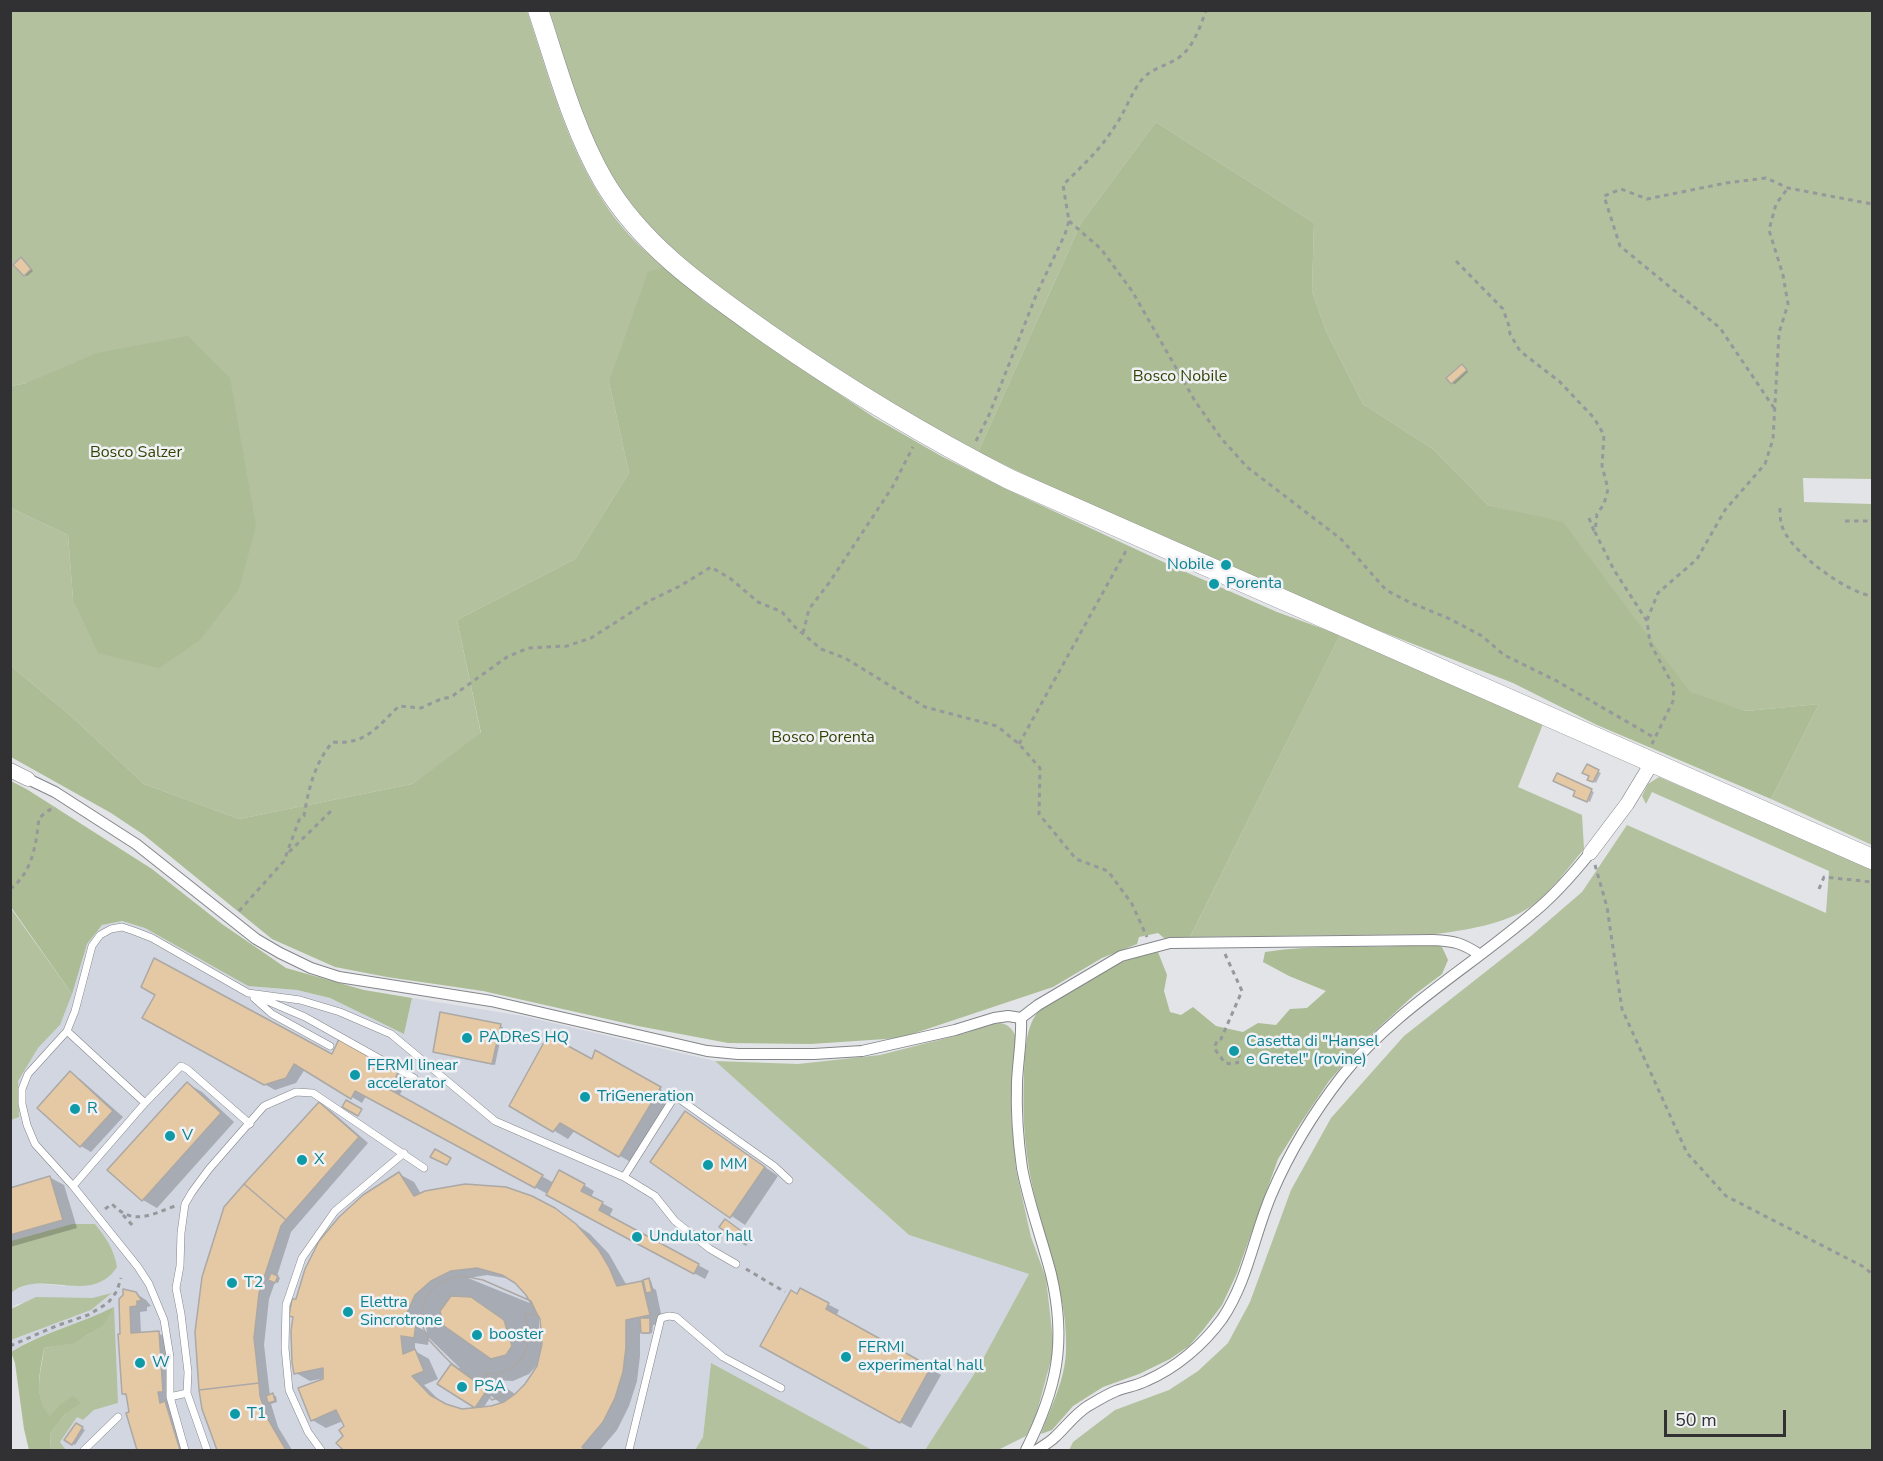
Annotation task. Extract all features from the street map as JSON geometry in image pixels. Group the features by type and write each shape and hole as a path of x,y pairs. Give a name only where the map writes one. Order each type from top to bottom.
{"main road":[{"path":"538,10 586,146 612,194 662,254 702,287 821,371 920,432 1020,484 1872,859"}],"street":[{"path":"1037,1450 1054,1439 1072,1418 1085,1408 1115,1392 1146,1382 1173,1367 1210,1334 1239,1289 1272,1192 1294,1148 1335,1086 1387,1028 1535,911 1571,877 1627,804 1649,759"},
{"path":"10,770 74,804 136,844 256,939 311,968 339,976 491,1001 707,1051 775,1055 862,1051 906,1042 994,1018 1008,1016 1021,1018 1038,1005 1121,956 1170,943 1441,940 1464,944 1480,955"},
{"path":"1015,1450 1026,1450 1044,1415 1058,1356 1059,1327 1056,1299 1032,1215 1018,1136 1017,1080 1022,1036 1021,1018"}],"lane":[{"path":"185,1450 170,1397 170,1357 164,1320 149,1284 96,1214 35,1144 22,1104 22,1089 28,1074 67,1031 75,1011 92,946 100,935 111,929 122,927 152,938 248,993 305,1017 414,1078"},
{"path":"248,993 272,1014 330,1046"},
{"path":"248,993 300,1000 330,1009 391,1034 495,1121 624,1177 655,1196 675,1221 710,1249 736,1264"},
{"path":"67,1031 145,1103"},
{"path":"73,1186 145,1103 181,1066 250,1124"},
{"path":"207,1450 187,1393 185,1349 176,1288 180,1266 180,1233 185,1204 209,1169 264,1106 296,1092 313,1093 424,1168"},
{"path":"624,1177 675,1096 774,1166 789,1180"},
{"path":"321,1450 308,1432 289,1390 285,1348 286,1305 302,1258 335,1211 404,1153"},
{"path":"629,1450 662,1318 676,1317 723,1357 781,1388"},
{"path":"170,1397 187,1393"},
{"path":"84,1450 118,1417"}],"path":[{"path":"968,458 989,415 1037,293 1065,234 1069,221 1063,185 1093,157 1116,126 1140,81 1178,59 1189,47 1197,34 1206,10"},
{"path":"1774,408 1719,328 1620,246 1604,196 1621,189 1647,200 1726,183 1766,178 1788,188 1872,204"},
{"path":"1647,621 1658,593 1697,559 1725,510 1765,464 1773,440 1779,333 1788,304 1783,275 1769,230 1776,204 1788,188"},
{"path":"1069,221 1101,249 1132,291 1195,401 1221,438 1246,467 1341,539 1386,590 1482,636 1504,655 1555,680 1655,738"},
{"path":"1456,261 1503,309 1510,334 1520,351 1560,382 1594,418 1604,435 1602,466 1608,489 1604,504 1597,514 1595,532"},
{"path":"803,633 809,609 830,583 893,486 920,432"},
{"path":"1780,508 1780,520 1793,544 1830,576 1854,592 1872,596"},
{"path":"1589,518 1614,570 1647,621 1650,643 1672,681 1675,694 1655,738 1649,759"},
{"path":"1845,521 1872,521"},
{"path":"1019,744 1135,535"},
{"path":"231,919 284,861 299,820 304,816 307,797 323,752 333,742 348,743 371,734 399,706 421,708 451,697 507,657 528,648 567,646 591,638 649,601 711,567 731,579 758,602 782,612 796,628 821,649 845,658 925,707 997,726 1019,744 1040,768 1039,814 1076,859 1108,871 1132,904 1152,946"},
{"path":"10,890 30,867 39,818 49,810 74,804"},
{"path":"287,853 331,811"},
{"path":"1590,853 1597,868 1607,907 1622,1009 1687,1153 1726,1196 1864,1267 1872,1274"},
{"path":"1819,889 1824,877 1872,882"},
{"path":"1223,943 1224,951 1242,991 1226,1031 1221,1039 1218,1039 1214,1048 1225,1063 1239,1062"},
{"path":"96,1214 112,1204 134,1227"},
{"path":"122,1214 146,1218 174,1206 185,1204"},
{"path":"736,1264 785,1292"},
{"path":"10,1347 56,1326 88,1315 108,1303 117,1292 121,1278"}],"shaded area":[{"path":"122,921 145,928 248,986 297,990 330,998 404,1034 412,998 523,1016 715,1061 909,1235 1030,1274 978,1368 925,1450 872,1450 711,1364 703,1437 695,1450 66,1450 60,1442 77,1416 83,1420 94,1410 118,1403 87,1320 59,1329 11,1352 11,1340 91,1310 111,1294 92,1298 66,1298 17,1304 11,1309 11,1293 14,1290 32,1283 65,1286 72,1224 11,1241 10,1120 19,1117 17,1081 38,1048 60,1025 87,944 102,925"}],"green space":[{"path":"11,11 527,11 558,105 583,166 599,195 618,221 640,246 665,267 609,382 629,473 575,559 457,620 481,734 412,784 239,819 144,784 71,716 10,665 11,508 68,535 73,599 160,668 27,383 11,386"},
{"path":"549,11 1872,11 1872,479 1803,478 1804,502 1872,504 1872,845 1771,799 1819,704 1746,711 1690,693 1563,523 1488,505 1433,449 1363,404 1326,331 1312,291 1314,223 1156,122 1081,223 978,452 924,422 795,341 702,274 662,238 626,196 600,153 575,93"},
{"name":"Bosco Nobile","path":"1156,122 1314,223 1312,291 1326,331 1363,404 1433,449 1488,505 1563,522 1690,692 1746,711 1819,704 1771,799 1597,725 1513,683 1375,629 1077,500 978,452 1081,223"},
{"name":"Bosco Porenta","path":"665,267 704,301 814,377 875,418 941,456 1006,489 1172,566 1277,612 1340,635 1190,937 1164,938 1158,933 1139,937 1137,944 1102,958 1053,987 900,1038 811,1044 728,1043 638,1026 483,991 335,967 272,939 144,835 111,813 11,757 10,665 71,716 144,784 239,819 412,784 481,733 457,620 575,559 629,473 609,382 648,272"},
{"name":"Bosco Salzer","path":"188,336 230,378 256,526 239,589 200,640 159,668 98,653 73,599 68,535 11,508 11,386 27,383 97,353"},
{"path":"1340,635 1543,724 1518,787 1582,815 1584,849 1552,888 1530,907 1509,918 1472,928 1436,934 1190,937"},
{"path":"1659,777 1872,869 1872,1450 1069,1450 1073,1442 1115,1410 1169,1390 1198,1371 1228,1343 1250,1302 1291,1190 1331,1118 1404,1036 1531,936 1582,892 1627,825 1826,913 1829,871 1652,792 1646,804 1642,796 1648,784"},
{"path":"11,781 152,869 222,924 286,968 364,990 412,998 404,1034 330,998 297,990 248,986 145,928 122,921 102,925 87,944 72,994 11,907"},
{"path":"10,907 72,994 60,1025 38,1048 18,1081 19,1117 11,1120"},
{"path":"1420,945 1442,947 1448,960 1442,974 1414,995 1361,1044 1329,1081 1300,1124 1278,1159 1237,1273 1222,1305 1203,1330 1189,1346 1170,1359 1139,1374 1103,1387 1073,1406 1052,1430 1041,1434 1063,1372 1066,1332 1061,1295 1033,1189 1025,1140 1023,1091 1025,1052 1029,1029 1035,1016 1061,995 1100,972 1124,961 1158,952 1167,975 1164,991 1170,1012 1181,1015 1193,1007 1216,1026 1243,1032 1258,1023 1276,1025 1290,1009 1307,1008 1326,991 1289,976 1263,962 1265,952 1303,948"},
{"path":"999,1023 1010,1027 1016,1037 1011,1114 1016,1170 1031,1237 1046,1278 1054,1349 1035,1419 1026,1436 998,1450 925,1450 978,1368 1029,1274 909,1235 715,1061 798,1064 880,1055"},
{"path":"72,1224 95,1224 109,1244 117,1267 106,1279 94,1284 80,1286 37,1284 23,1286 11,1293 11,1241"},
{"path":"112,1293 91,1310 11,1340 11,1309 36,1297 92,1298"},
{"path":"114,1307 118,1403 94,1410 83,1420 77,1417 60,1442 66,1450 51,1450 50,1434 66,1413 58,1406 50,1417 41,1401 39,1384 44,1348 76,1340 92,1332"},
{"path":"114,1307 103,1325 74,1343 44,1348 39,1384 41,1401 45,1409 50,1416 58,1406 73,1396 81,1403 66,1413 50,1434 51,1450 29,1450 15,1363 11,1352 36,1339"},
{"path":"711,1363 872,1450 695,1450 703,1437"}],"building":[{"path":"21,257 31,269 24,276 13,265"},
{"path":"1462,364 1467,370 1451,384 1446,378"},
{"path":"1587,764 1599,770 1593,782 1587,780 1589,776 1582,773"},
{"path":"1557,773 1592,789 1587,802 1573,796 1575,791 1553,781"},
{"name":"FERMI linear accelerator","path":"154,958 332,1054 339,1039 398,1073 389,1089 543,1175 535,1188 355,1091 351,1099 294,1064 286,1078 264,1085 142,1018 155,995 141,987"},
{"name":"PADReS HQ","path":"440,1012 501,1024 492,1064 433,1052"},
{"name":"TriGeneration","path":"548,1035 592,1059 595,1050 661,1087 619,1157 560,1123 553,1132 509,1106"},
{"name":"Casetta di \"Hansel e Gretel\" (rovine)","path":"1235,1045 1239,1055 1234,1057 1229,1047"},
{"name":"R","path":"70,1071 113,1111 80,1147 37,1108"},
{"name":"V","path":"187,1082 221,1113 142,1201 107,1170"},
{"path":"346,1100 362,1109 358,1116 342,1107"},
{"name":"X","path":"319,1102 359,1137 286,1220 244,1184"},
{"name":"MM","path":"685,1111 765,1167 730,1218 650,1162"},
{"path":"435,1149 451,1158 447,1165 430,1157"},
{"name":"Undulator hall","path":"559,1170 585,1184 581,1191 603,1202 599,1210 699,1264 694,1274 546,1195"},
{"name":"Elettra Sincrotrone","path":"399,1172 414,1196 425,1191 465,1184 506,1187 532,1196 555,1208 576,1224 599,1250 617,1286 642,1281 650,1315 626,1320 623,1372 615,1398 603,1422 582,1447 585,1450 343,1450 336,1443 343,1436 339,1430 344,1426 336,1410 311,1421 298,1388 323,1379 323,1368 294,1374 291,1331 293,1317 289,1316 292,1299 296,1299 305,1269 319,1241 339,1217 363,1195","holes":["477,1268 502,1275 515,1283 526,1295 540,1319 542,1344 537,1366 525,1384 504,1402 491,1406 462,1409 446,1404 430,1395 412,1376 424,1371 415,1349 403,1354 401,1336 414,1338 416,1324 403,1322 415,1295 431,1281 451,1271"]},
{"path":"50,1176 63,1220 10,1235 10,1188"},
{"name":"T2","path":"244,1184 286,1220 281,1226 259,1293 254,1338 259,1383 199,1390 195,1332 202,1277 224,1207"},
{"path":"725,1219 744,1233 739,1243 721,1232 723,1230 719,1227"},
{"path":"271,1273 278,1276 275,1283 268,1280"},
{"name":"booster","path":"463,1276 483,1280 531,1301 538,1316 525,1313 529,1330 523,1357 514,1366 498,1374 484,1373 507,1389 503,1396 492,1400 485,1393 487,1390 451,1363 428,1339 421,1314 426,1297 436,1285 450,1278","holes":["451,1296 471,1297 504,1320 512,1346 506,1355 491,1359 444,1326 440,1311"]},
{"name":"booster","path":"463,1276 483,1280 531,1301 538,1316 525,1313 529,1330 523,1357 514,1366 498,1374 484,1373 507,1389 503,1396 492,1400 485,1393 487,1390 443,1355 428,1339 423,1327 421,1314 426,1297 436,1285 450,1278"},
{"path":"649,1278 652,1292 646,1293 643,1280"},
{"name":"FERMI experimental hall","path":"800,1288 829,1303 826,1309 931,1367 900,1423 760,1346 791,1290 797,1294"},
{"name":"W","path":"123,1289 136,1292 142,1301 137,1301 137,1306 130,1307 131,1333 159,1331 163,1392 158,1392 160,1403 165,1401 180,1450 137,1450 126,1413 129,1412 126,1394 122,1394 118,1334 120,1334 119,1299 123,1295"},
{"path":"640,1318 650,1318 650,1333 641,1333"},
{"name":"PSA","path":"451,1364 487,1390 475,1408 437,1384"},
{"name":"T1","path":"259,1383 260,1396 268,1419 286,1450 217,1450 202,1409 199,1390"},
{"path":"273,1393 275,1401 268,1403 266,1396"},
{"path":"76,1423 83,1427 72,1445 64,1440"}],"place":[{"name":"Nobile","path":"1226,565"},
{"name":"Porenta","path":"1214,584"},
{"name":"PADReS HQ","path":"467,1038"},
{"name":"Casetta di \"Hansel e Gretel\" (rovine)","path":"1234,1051"},
{"name":"FERMI linear accelerator","path":"355,1075"},
{"name":"TriGeneration","path":"585,1097"},
{"name":"R","path":"75,1109"},
{"name":"V","path":"170,1136"},
{"name":"X","path":"302,1160"},
{"name":"MM","path":"708,1165"},
{"name":"Undulator hall","path":"637,1237"},
{"name":"T2","path":"232,1283"},
{"name":"Elettra Sincrotrone","path":"348,1312"},
{"name":"booster","path":"477,1335"},
{"name":"FERMI experimental hall","path":"846,1357"},
{"name":"W","path":"140,1363"},
{"name":"PSA","path":"462,1387"},
{"name":"T1","path":"235,1414"}]}
